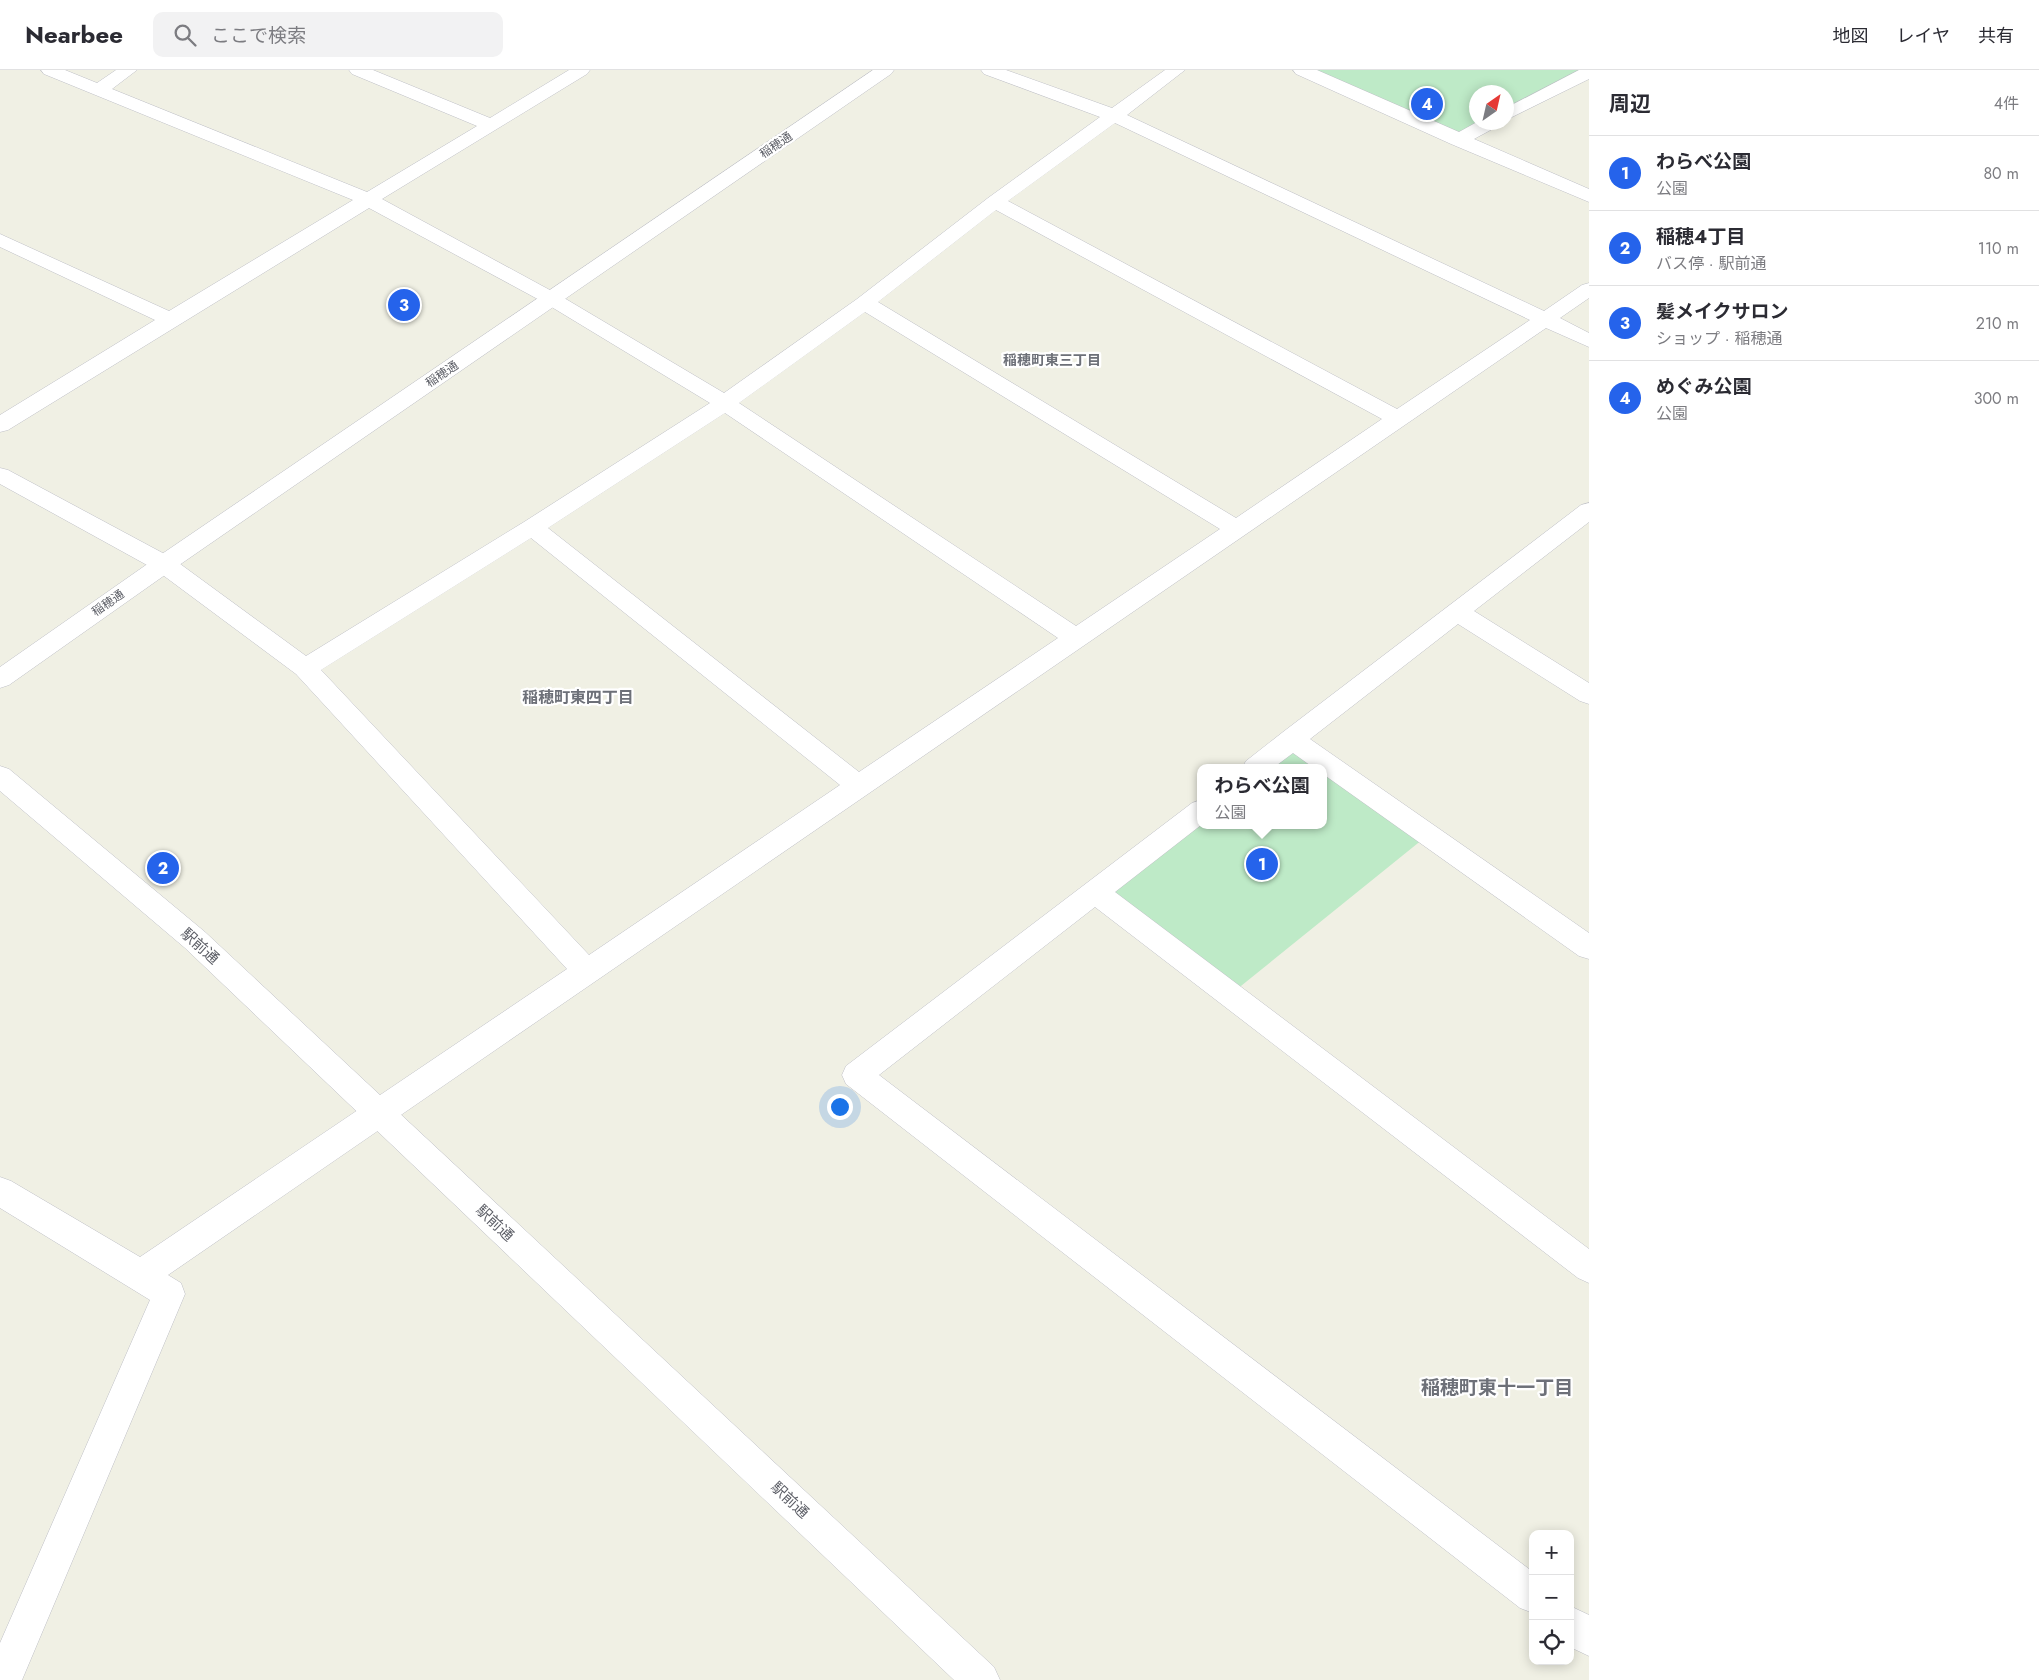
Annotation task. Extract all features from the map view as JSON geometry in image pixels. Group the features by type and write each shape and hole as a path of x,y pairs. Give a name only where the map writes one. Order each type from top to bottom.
{"street":[{"path":"50,70 369,200 552,298 725,403 1076,638"},
{"path":"99,90 128,70"},
{"path":"358,70 492,125"},
{"path":"0,425 169,319 369,200 581,70"},
{"name":"稲穂通","path":"0,679 164,564 885,70"},
{"path":"990,70 1113,115 1545,318 1589,342"},
{"path":"305,668 532,527 725,403 864,303 995,202 1176,70"},
{"path":"1302,70 1589,196"},
{"path":"1514,111 1589,72"},
{"path":"1458,140 1477,130"},
{"path":"995,202 1398,419"},
{"path":"0,240 169,319"},
{"path":"142,1275 1589,288"},
{"path":"864,303 1237,529"},
{"path":"0,475 164,564 305,668 587,972"},
{"path":"1260,764 1589,510"},
{"path":"532,527 859,786"},
{"path":"1457,612 1589,695"},
{"path":"1292,739 1589,948"},
{"name":"駅前通","path":"0,776 194,940 981,1680"},
{"path":"1197,813 858,1074 1529,1592"},
{"path":"1094,892 1589,1268"},
{"path":"0,1191 142,1275 169,1294 9,1670"},
{"path":"1574,1627 1589,1638"}],"green space":[{"path":"1302,70 1589,70 1589,72 1514,111 1514,85 1469,85 1469,129 1458,140"},
{"path":"1292,739 1428,835 1231,994 1095,892 1197,813 1197,829 1327,829 1327,764 1260,764"}],"place":[{"name":"めぐみ公園","path":"1427,104"},
{"name":"髪メイクサロン","path":"404,305"},
{"name":"わらべ公園","path":"1262,864"},
{"name":"稲穂4丁目","path":"163,868"}],"district":[{"name":"稲穂町東三丁目","path":"1052,360"},
{"name":"稲穂町東四丁目","path":"578,697"},
{"name":"稲穂町東十一丁目","path":"1497,1387"}]}
